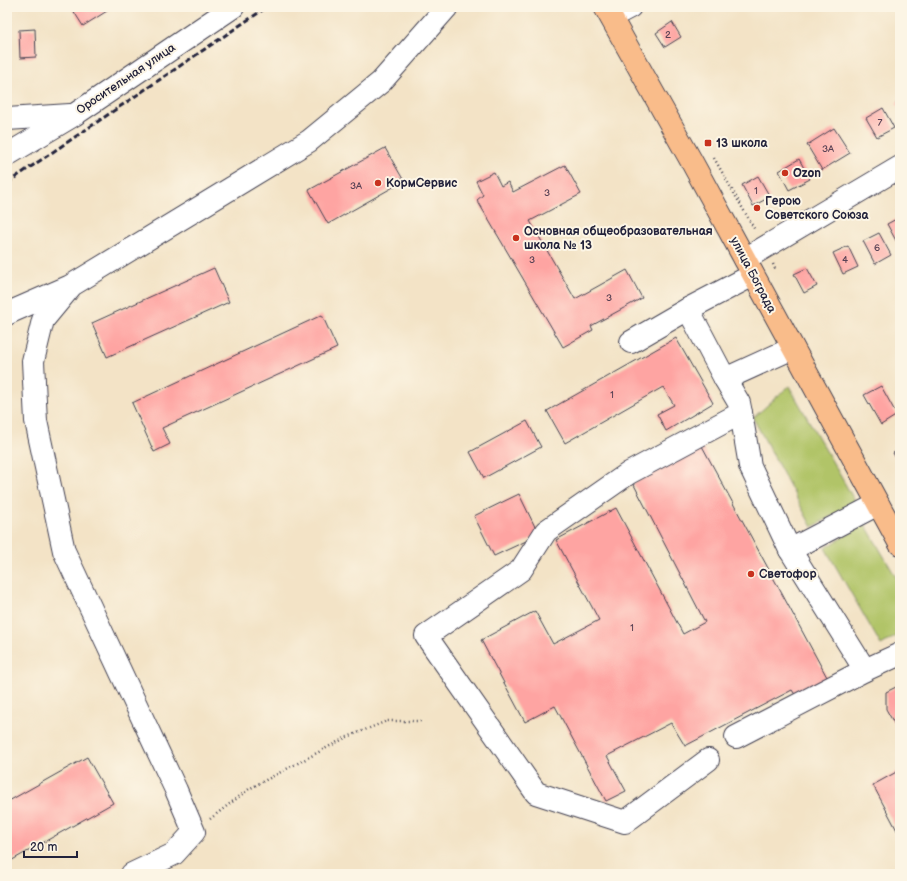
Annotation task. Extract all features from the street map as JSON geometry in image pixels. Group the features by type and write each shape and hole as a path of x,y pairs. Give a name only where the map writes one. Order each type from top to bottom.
{"main road":[{"name":"улица Бограда","path":"608,12 878,504 897,530"}],"street":[{"name":"Оросительная улица","path":"7,119 74,115 233,7"},
{"path":"7,314 72,285 309,141 381,82 447,7"},
{"path":"608,12 630,7"},
{"path":"7,156 74,115"},
{"path":"631,342 688,309 900,167"},
{"path":"72,285 43,320 33,361 36,421 62,543 64,551 176,790 194,832 174,854 132,874"},
{"path":"688,309 739,404 742,413 750,466 790,550 865,670"},
{"path":"725,379 793,348"},
{"path":"708,760 625,822 536,793 426,636 520,570 546,532 623,477 742,413"},
{"path":"790,550 878,504"},
{"path":"736,737 865,670 900,654"}],"path":[{"path":"194,832 249,789 345,738 387,721 422,721"}],"green space":[{"path":"789,386 856,503 812,527 753,418"},
{"path":"865,524 900,584 900,634 881,645 825,548"}],"building":[{"path":"71,7 104,7 107,11 83,26"},
{"path":"672,22 681,37 665,47 656,33"},
{"path":"35,29 36,57 20,58 19,30"},
{"path":"900,101 900,110 896,103"},
{"path":"883,108 894,128 877,137 866,118"},
{"path":"834,128 850,153 822,170 807,145"},
{"path":"385,148 404,181 328,224 309,190"},
{"path":"799,159 810,179 789,190 779,171"},
{"path":"565,165 581,194 530,221 575,299 627,270 642,298 591,326 593,330 563,347 477,200 483,195 476,181 494,172 501,186 508,182 513,192"},
{"path":"758,176 770,197 753,206 742,185"},
{"path":"900,217 900,248 887,224"},
{"path":"879,233 891,255 875,264 863,241"},
{"path":"848,246 858,267 843,274 833,253"},
{"path":"214,268 229,302 107,357 92,323"},
{"path":"807,268 817,286 804,293 794,274"},
{"path":"322,315 337,348 162,428 170,444 154,452 132,403"},
{"path":"676,338 713,403 666,431 657,414 674,405 663,387 565,443 547,411"},
{"path":"881,386 897,415 881,425 864,395"},
{"path":"527,421 541,447 484,478 470,452"},
{"path":"702,446 828,679 796,696 792,690 685,746 671,723 607,756 626,791 606,801 555,706 525,722 481,640 535,611 553,644 599,620 556,540 616,508 683,634 705,622 633,483"},
{"path":"900,449 900,465 893,453"},
{"path":"519,494 539,535 494,556 474,516"},
{"path":"900,685 900,734 886,709 886,692"},
{"path":"87,757 113,803 7,863 7,802"},
{"path":"900,770 900,836 873,785"}],"railway":[{"path":"7,183 267,7"}],"place":[{"name":"13 школа","path":"708,143"},
{"name":"Ozon","path":"785,173"},
{"name":"КормСервис","path":"378,183"},
{"name":"Герою Советского Союза","path":"757,208"},
{"name":"Основная общеобразовательная школа № 13","path":"516,238"},
{"name":"Светофор","path":"751,574"}]}
